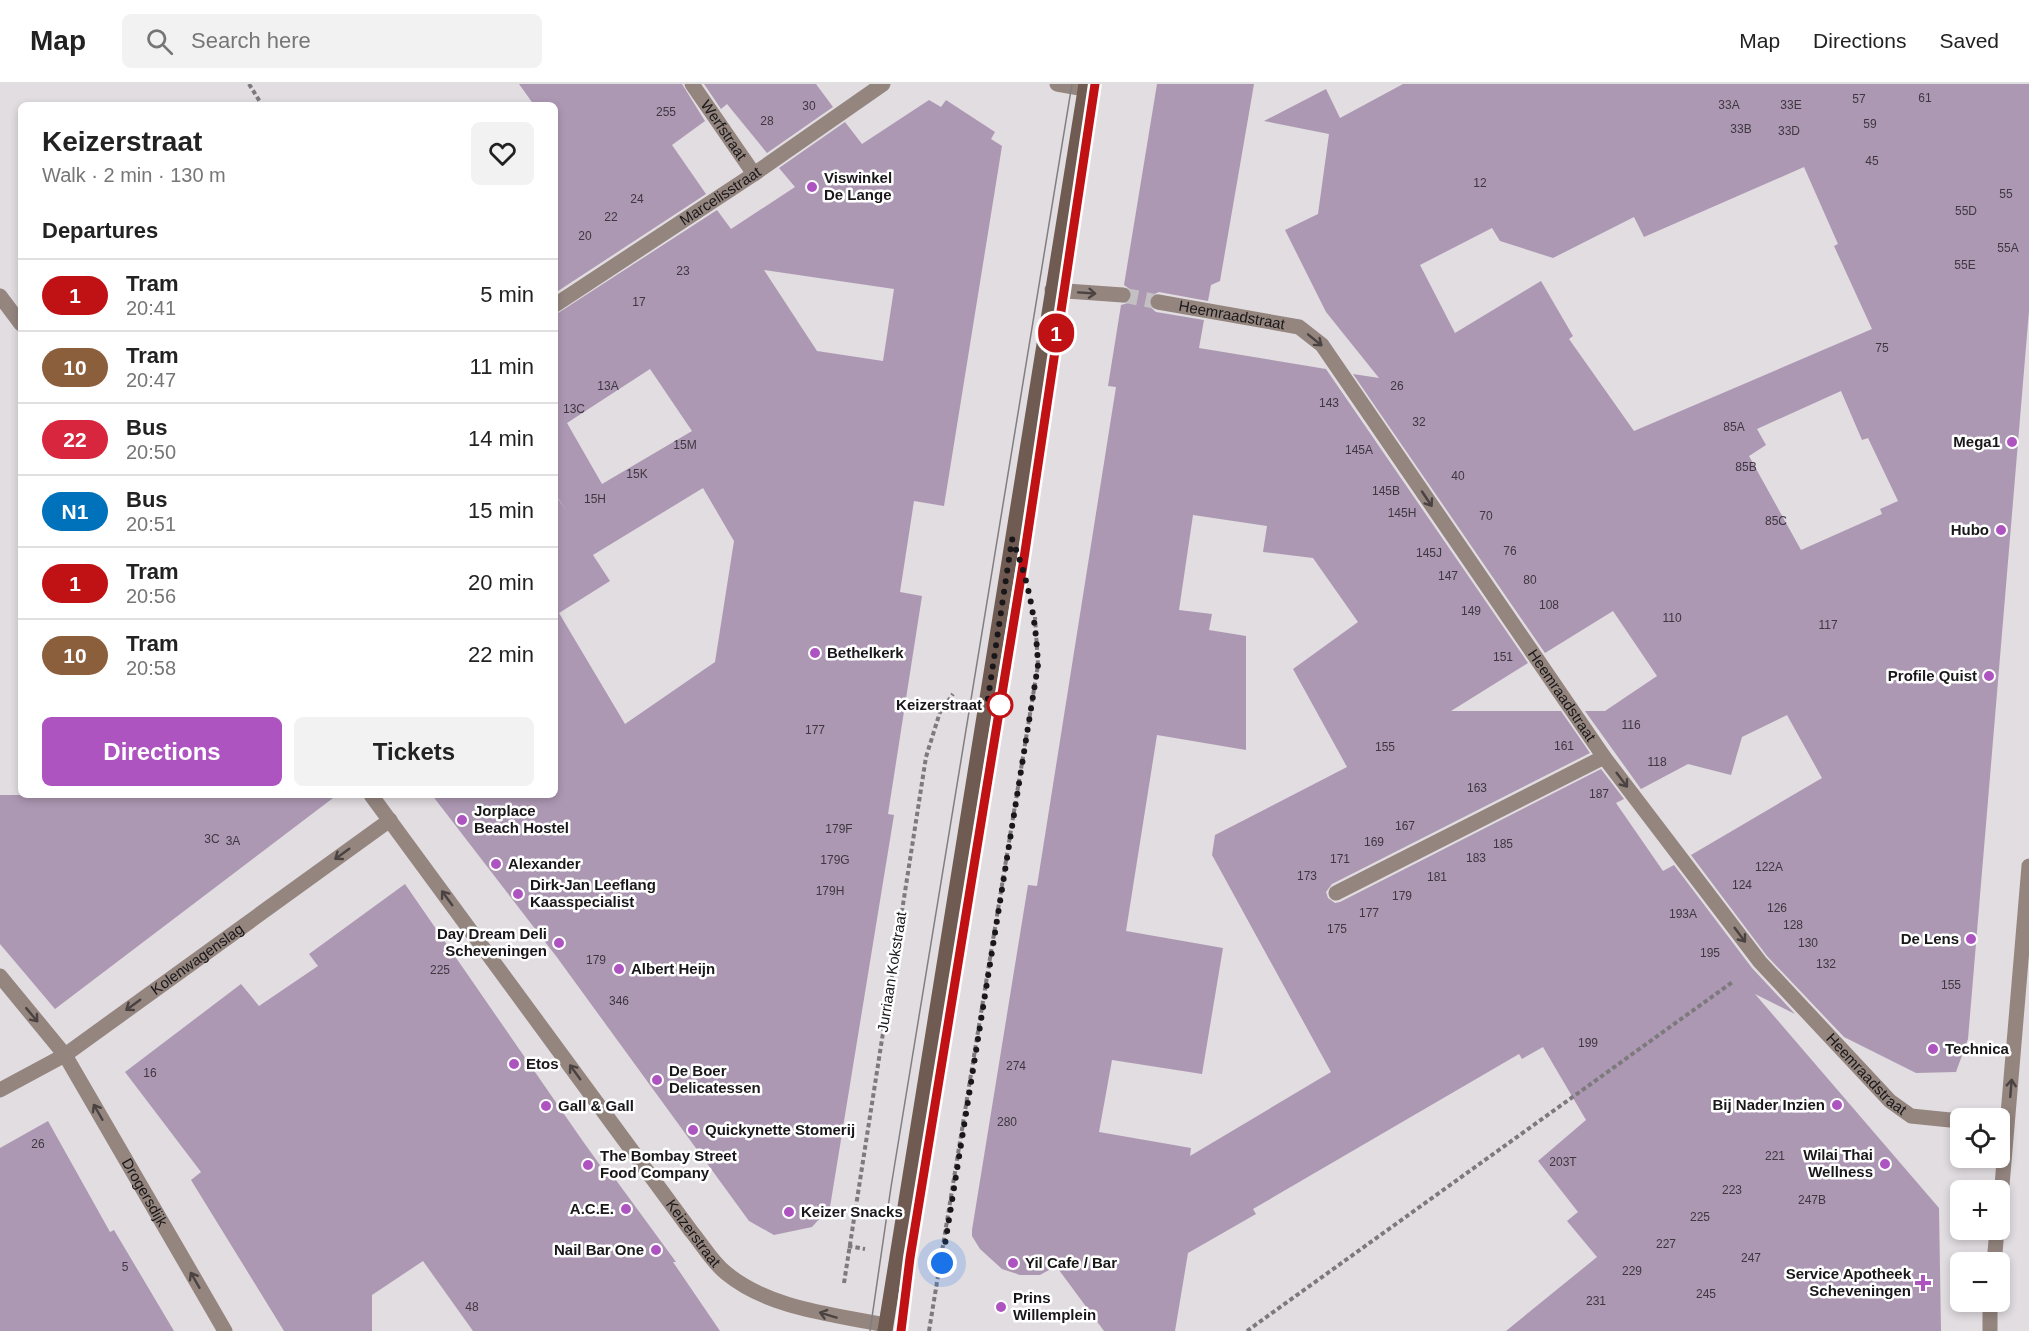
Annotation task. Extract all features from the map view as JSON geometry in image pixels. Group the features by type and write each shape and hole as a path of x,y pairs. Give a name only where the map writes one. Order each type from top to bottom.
{"main road":[{"path":"885,1328 1085,86"}],"street":[{"name":"Werfstraat","path":"692,84 754,174"},
{"name":"Marcelisstraat","path":"558,303 754,174 883,84"},
{"path":"1058,84 1085,86"},
{"path":"1052,290 1123,295"},
{"path":"0,296 18,320"},
{"name":"Heemraadstraat","path":"1158,302 1299,327 1322,345 1604,757 1760,962 1890,1101 1911,1116 1950,1120"},
{"path":"1336,893 1604,757"},
{"name":"Keizerstraat","path":"373,798 691,1231 724,1272 752,1291 840,1318 885,1328"},
{"name":"Kolenwagenslag","path":"0,1090 65,1054 390,820"},
{"path":"2006,1108 2027,909 2029,866"},
{"name":"Drogersdijk","path":"0,976 65,1054 225,1331"},
{"path":"1990,1312 1990,1331"}],"path":[{"path":"249,84 260,102"},
{"path":"929,1330 1038,665 1033,609"},
{"name":"Jurriaan Kokstraat","path":"840,1318 848,1246 926,758 940,712 956,692"},
{"path":"1247,1331 1760,962"}],"building":[{"path":"519,84 682,84 705,121 672,145 706,194 558,291 558,102 532,102"},
{"path":"704,84 816,84 833,107 767,153 727,104 721,109"},
{"path":"1157,84 1254,84 1220,281 1211,285 1208,301 1159,292 1150,296 1149,306 1156,312 1204,320 1199,348 1326,369 1528,663 1451,711 1561,711 1590,753 1332,884 1326,892 1328,898 1335,903 1340,902 1601,769 1624,799 1616,803 1663,871 1674,865 1752,968 1795,1014 1755,994 1939,1208 1941,1331 1506,1331 1597,1257 1567,1221 1578,1212 1538,1161 1586,1120 1543,1047 1522,1059 1519,1054 1253,1209 1256,1214 1188,1253 1175,1331 1104,1331 1056,1266 1040,1275 1020,1275 1002,1269 980,1249 972,1236 972,1230 1028,885 1037,886 1116,387 1108,386 1121,305 1128,303 1133,296 1131,290 1124,285","holes":["1193,515 1267,526 1263,552 1313,558 1358,622 1293,669 1347,767 1215,835 1212,855 1331,1072 1190,1156 1191,1148 1099,1132 1112,1060 1202,1074 1223,948 1126,931 1157,735 1246,750 1246,636 1209,630 1212,614 1179,610"]},
{"path":"1403,84 2029,84 2029,311 1968,1039 1956,1072 1916,1073 1844,1037 1767,956 1691,855 1822,778 1787,715 1742,737 1731,775 1688,764 1641,789 1585,711 1605,711 1657,676 1613,611 1545,653 1353,374 1379,378 1326,312 1285,230 1318,214 1329,134 1264,121 1326,89 1340,118","holes":["1804,167 1838,244 1834,246 1872,329 1634,431 1569,339 1573,336 1541,281 1455,333 1420,265 1492,228 1500,241 1553,258 1634,217 1644,237","1841,391 1862,440 1868,438 1898,501 1880,509 1882,514 1801,550 1749,456 1766,445 1757,429"]},
{"path":"929,100 941,107 946,100 995,132 991,139 1002,146 944,506 914,501 900,592 922,596 888,814 894,815 830,1207 812,1227 774,1235 749,1221 556,956 434,798 558,798 558,499 567,511 558,498 558,313 717,210 731,229 795,187 779,168 845,122 862,144","holes":["764,270 894,289 883,361 817,351","650,369 692,431 602,484 567,423","703,488 734,541 715,662 625,724 559,613 610,581 593,555"]},
{"path":"0,795 18,795 18,798 333,798 55,1009 0,944"},
{"path":"405,884 582,1140 610,1179 613,1176 676,1262 673,1262 720,1331 473,1331 423,1261 372,1295 372,1331 284,1331 191,1180 201,1172 125,1072 241,984 259,1006 318,966 309,954"},
{"path":"48,1121 110,1232 114,1230 174,1331 0,1331 0,1148"}],"tunnel":[{"path":"1123,295 1158,302"}],"tram line":[{"path":"870,1331 891,1187 1072,84"},
{"path":"901,1331 910,1258 1023,565 1095,84"},
{"name":"1","path":"901,1331 910,1258 1023,565 1062,291 1095,84"}],"place":[{"name":"Viswinkel De Lange","path":"812,187"},
{"name":"Mega1","path":"2012,442"},
{"name":"Hubo","path":"2001,530"},
{"name":"Bethelkerk","path":"815,653"},
{"name":"Profile Quist","path":"1989,676"},
{"name":"Keizerstraat","path":"1000,705"},
{"name":"Jorplace Beach Hostel","path":"462,820"},
{"name":"Alexander","path":"496,864"},
{"name":"Dirk-Jan Leeflang Kaasspecialist","path":"518,894"},
{"name":"De Lens","path":"1971,939"},
{"name":"Day Dream Deli Scheveningen","path":"559,943"},
{"name":"Albert Heijn","path":"619,969"},
{"name":"Technica","path":"1933,1049"},
{"name":"Etos","path":"514,1064"},
{"name":"De Boer Delicatessen","path":"657,1080"},
{"name":"Bij Nader Inzien","path":"1837,1105"},
{"name":"Gall & Gall","path":"546,1106"},
{"name":"Quickynette Stomerij","path":"693,1130"},
{"name":"Wilai Thai Wellness","path":"1885,1164"},
{"name":"The Bombay Street Food Company","path":"588,1165"},
{"name":"A.C.E.","path":"626,1209"},
{"name":"Keizer Snacks","path":"789,1212"},
{"name":"Nail Bar One","path":"656,1250"},
{"name":"Yil Cafe / Bar","path":"1013,1263"},
{"name":"Service Apotheek Scheveningen","path":"1923,1283"},
{"name":"Prins Willemplein","path":"1001,1307"}],"route":[{"path":"942,1263 1038,665 1036,620 1023,565 1012,539 987,705 1000,705"}]}
